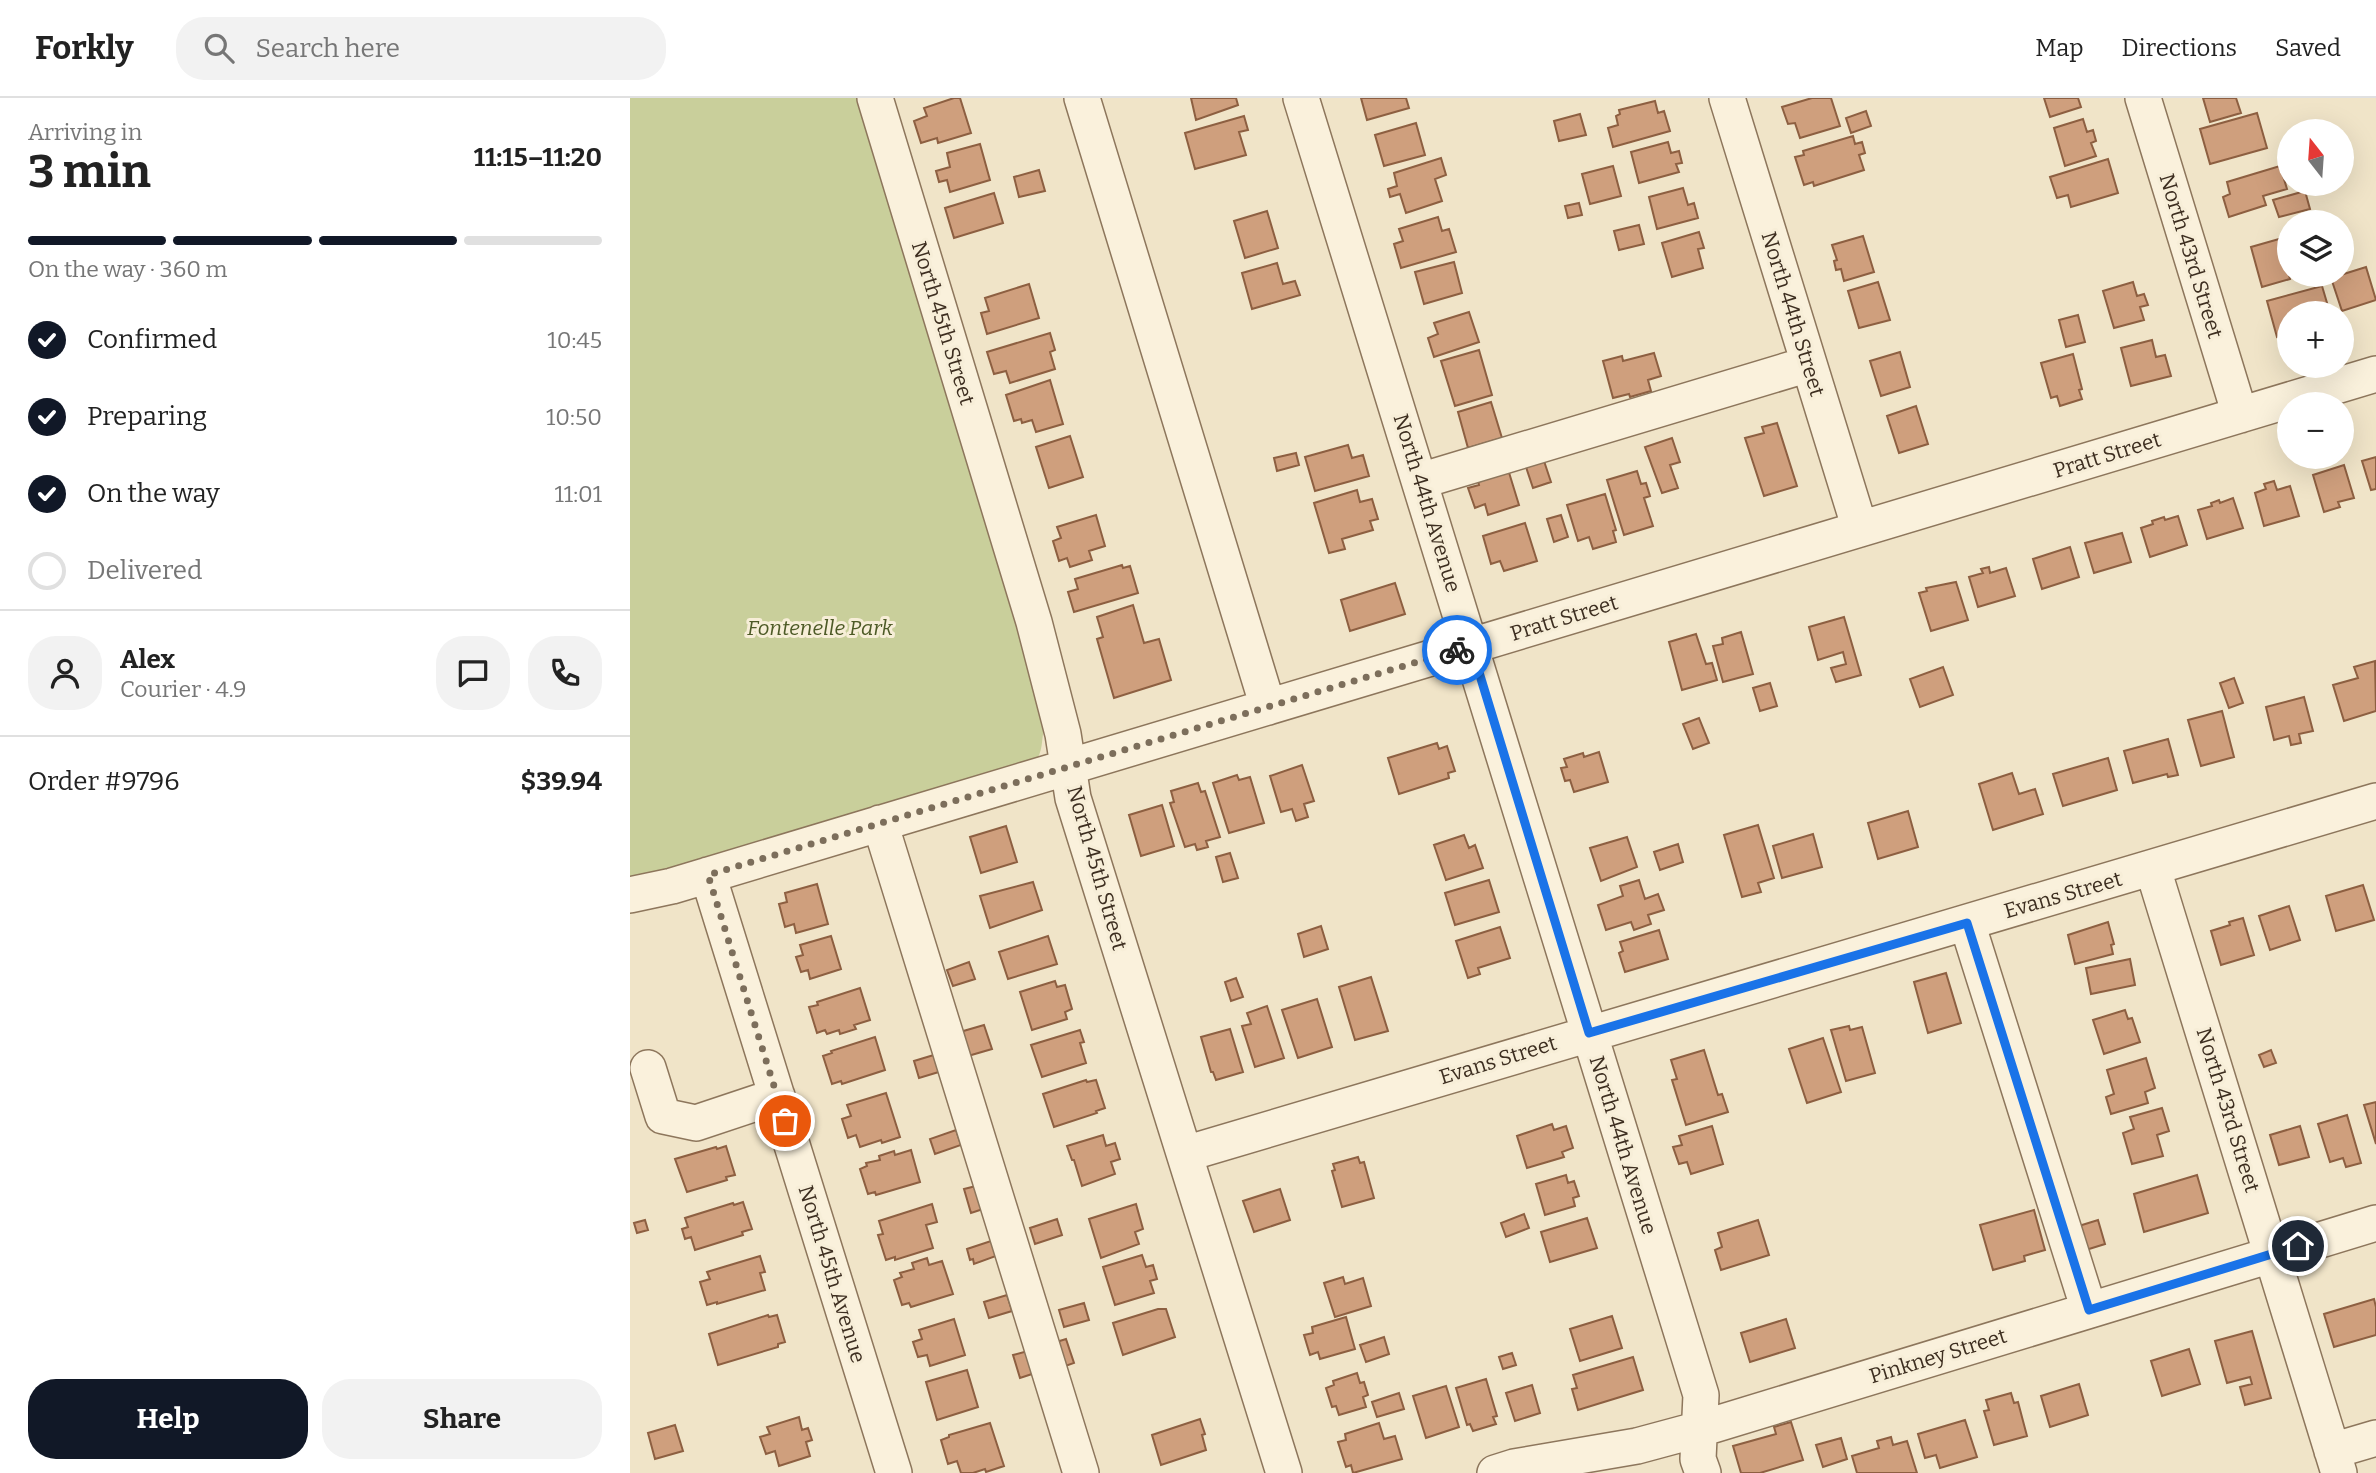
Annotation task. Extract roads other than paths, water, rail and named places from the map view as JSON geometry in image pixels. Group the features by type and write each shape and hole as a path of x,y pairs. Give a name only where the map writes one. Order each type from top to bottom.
{"street":[{"name":"North 45th Street","path":"875,98 1034,622 1063,734 1073,798 1284,1473"},
{"path":"1082,98 1268,707"},
{"name":"North 44th Avenue","path":"1301,98 1700,1395 1699,1459 1703,1473"},
{"name":"North 44th Street","path":"1727,98 1860,529"},
{"name":"North 43rd Street","path":"2143,98 2240,415"},
{"path":"1420,481 1809,364"},
{"name":"Pratt Street","path":"630,895 880,824 2376,374"},
{"name":"Evans Street","path":"1185,1154 2376,801"},
{"path":"880,824 1081,1473"},
{"name":"North 43rd Street","path":"2153,869 2335,1462"},
{"name":"North 45th Avenue","path":"708,875 894,1473"},
{"path":"1967,923 2089,1310"},
{"path":"648,1068 663,1116 696,1123 777,1096"},
{"name":"Pinkney Street","path":"1495,1473 1637,1446 1700,1429 2376,1223"},
{"path":"2335,1462 2376,1438"}],"park label":[{"name":"Fontenelle Park","path":"820,628"}]}
